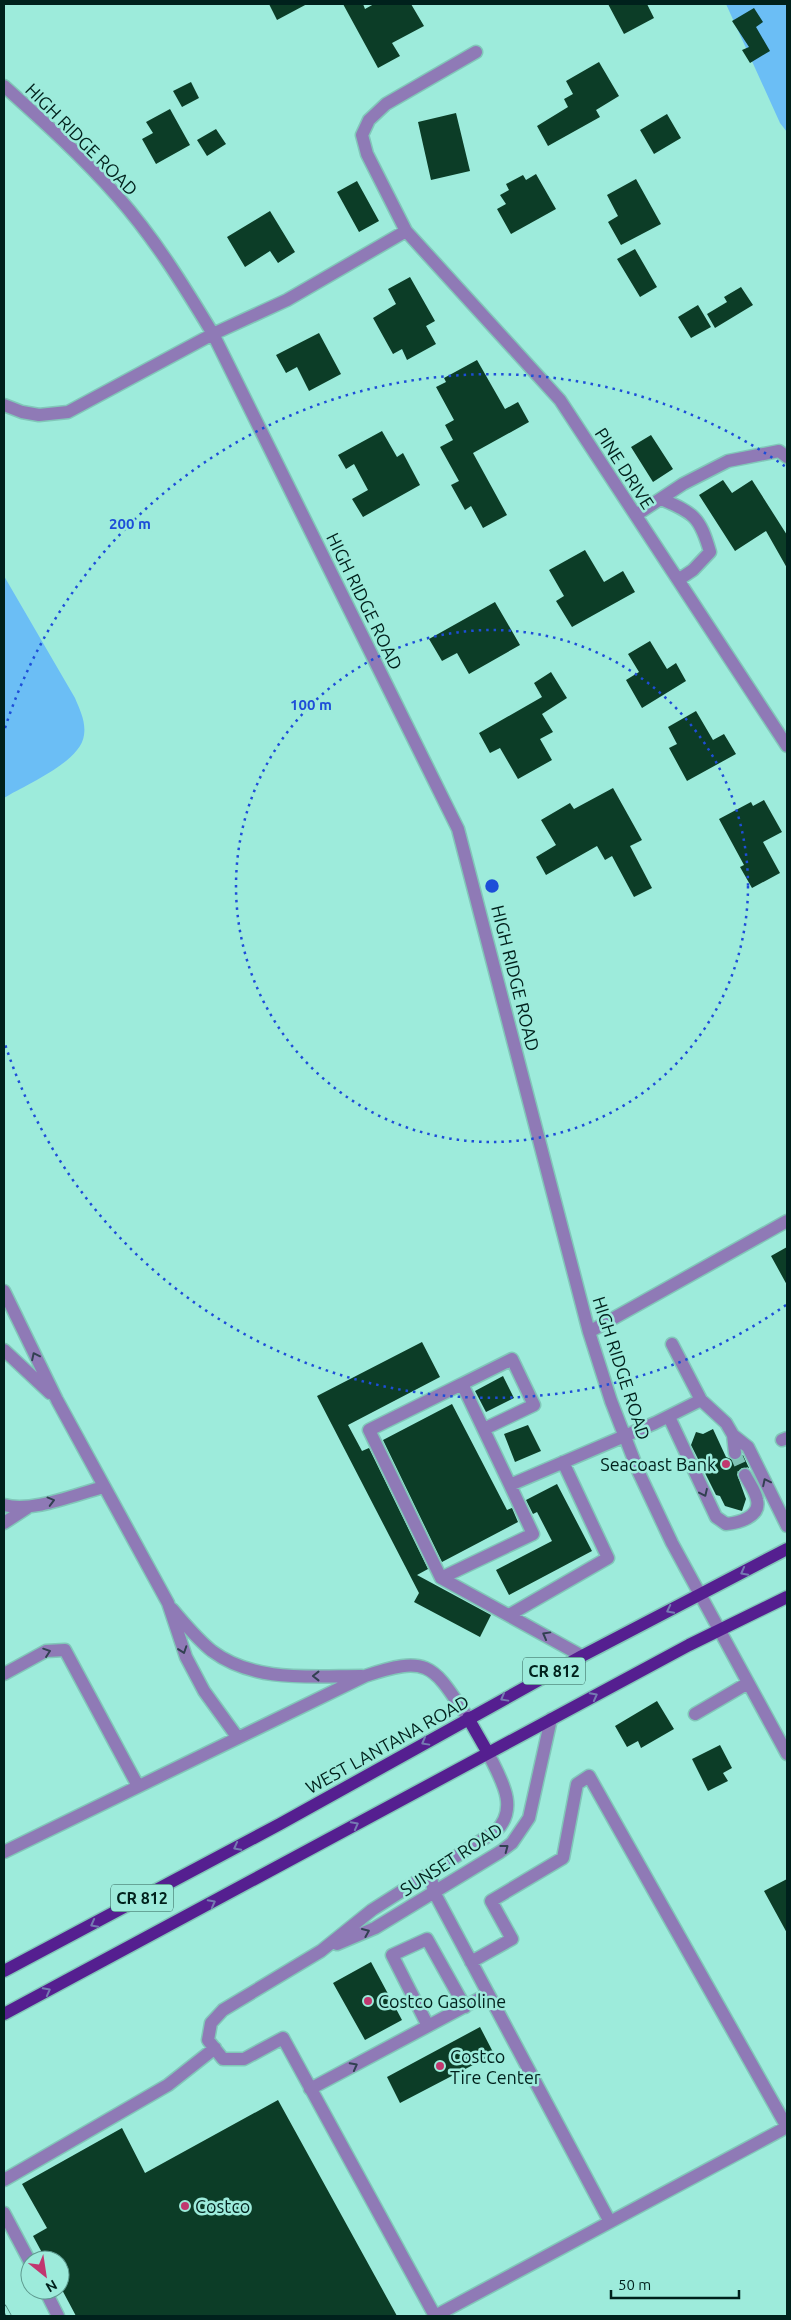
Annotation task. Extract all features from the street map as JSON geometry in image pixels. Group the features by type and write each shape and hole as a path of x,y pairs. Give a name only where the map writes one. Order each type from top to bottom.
{"main road":[{"name":"WEST LANTANA ROAD","path":"4,1971 280,1824 582,1656 787,1549"},
{"name":"CR 812","path":"4,2014 689,1644 787,1596"},
{"path":"468,1718 488,1753"}],"street":[{"name":"PINE DRIVE","path":"476,52 386,104 369,120 362,136 367,154 406,231 560,400 787,746"},
{"name":"HIGH RIDGE ROAD","path":"4,86 85,161 119,198 153,240 184,285 213,334 458,829 589,1332 625,1436 672,1543 787,1754"},
{"path":"4,405 22,412 39,415 68,412 213,334 287,300 406,231"},
{"path":"636,515 683,484 728,461 779,451 787,457"},
{"path":"661,499 686,509 702,526 710,552 694,570 678,580"},
{"path":"589,1332 787,1220"},
{"path":"4,1292 57,1400 168,1603 186,1658 223,1721 238,1738"},
{"path":"672,1344 701,1400 726,1422 733,1435 735,1453"},
{"path":"4,1350 57,1400"},
{"path":"484,1429 534,1405 512,1359 369,1430 441,1578 582,1656"},
{"path":"441,1578 533,1534 462,1384"},
{"path":"510,1485 669,1417 701,1400"},
{"path":"669,1417 716,1518 726,1524 745,1520 757,1508 758,1500 745,1475"},
{"path":"733,1435 748,1447 787,1526"},
{"path":"509,1615 608,1558 563,1462"},
{"path":"4,1505 14,1508 30,1506 104,1487"},
{"path":"4,1523 30,1506"},
{"path":"168,1603 213,1651 242,1667 280,1676 365,1676"},
{"path":"4,1674 46,1651 65,1650 138,1786"},
{"path":"4,1852 365,1676 396,1666 416,1664 429,1668 442,1680 468,1718"},
{"path":"695,1714 748,1683"},
{"name":"SUNSET ROAD","path":"321,1951 375,1928 500,1852 522,1831 529,1818 551,1719"},
{"name":"SUNSET ROAD","path":"215,2048 208,2040 211,2023 223,2010 321,1951 372,1910 496,1831 503,1824 508,1805 507,1793 488,1753"},
{"path":"4,2180 168,2084 215,2048 223,2059 244,2059 283,2038 435,2316 787,2127 589,1776 577,1784 563,1858 491,1901 512,1939 471,1962"},
{"path":"430,1873 434,1892 610,2222"},
{"path":"428,2026 392,1955 427,1939 465,2007"},
{"path":"310,2089 488,1994"},
{"path":"4,2213 24,2250"},
{"path":"49,2300 58,2316"}],"water":[{"path":"726,4 787,4 787,132 780,123"},
{"path":"4,576 75,698 82,716 84,735 81,745 63,763 51,772 4,798"}],"building":[{"path":"269,4 307,4 277,20"},
{"path":"343,4 363,4 365,9 374,4 411,4 424,26 392,43 400,56 378,68"},
{"path":"608,4 647,4 654,18 624,34"},
{"path":"754,8 763,22 756,27 770,51 750,63 742,50 749,47 732,21"},
{"path":"599,62 619,96 596,110 600,117 548,146 537,126 568,107 564,99 573,94 566,81"},
{"path":"191,82 199,98 182,107 173,91"},
{"path":"170,109 190,145 156,164 142,139 153,133 146,122"},
{"path":"456,113 470,171 431,180 418,122"},
{"path":"667,114 681,138 654,154 640,130"},
{"path":"216,129 226,144 207,156 197,140"},
{"path":"536,174 556,209 511,234 497,209 506,204 500,195 509,190 506,184 523,175 526,180"},
{"path":"636,179 661,224 621,245 608,222 618,216 607,195"},
{"path":"357,181 379,221 359,232 337,192"},
{"path":"270,211 295,252 278,263 270,251 245,267 227,237"},
{"path":"635,249 657,287 640,297 617,259"},
{"path":"410,277 435,321 426,326 436,344 407,360 402,349 393,354 373,318 396,304 388,289"},
{"path":"741,287 753,305 715,328 707,314 727,302 724,297"},
{"path":"698,305 711,327 691,338 678,317"},
{"path":"319,333 341,374 309,391 297,367 286,373 276,355"},
{"path":"477,360 505,409 518,402 529,422 473,453 507,515 483,528 471,506 465,510 451,485 459,481 440,447 453,440 445,425 454,420 436,387 446,382 444,378"},
{"path":"382,431 397,457 403,453 420,485 363,517 352,499 368,490 354,464 346,469 338,455"},
{"path":"651,435 673,469 653,482 631,447"},
{"path":"723,480 732,493 752,480 787,535 787,568 766,531 735,551 699,495"},
{"path":"585,550 604,582 623,571 635,592 572,627 556,601 564,596 549,570"},
{"path":"495,602 520,645 469,674 457,653 442,661 429,639"},
{"path":"650,641 667,669 676,663 686,681 642,708 626,680 639,672 628,654"},
{"path":"551,672 567,698 542,714 553,732 540,739 552,760 518,779 500,748 490,753 479,733 542,697 534,683"},
{"path":"696,711 713,740 724,734 736,754 687,781 669,748 677,744 668,727"},
{"path":"613,788 642,840 630,846 652,888 634,897 612,856 605,860 597,846 546,875 536,857 556,845 541,820 570,803 574,809"},
{"path":"764,800 782,832 763,842 780,873 752,888 740,867 744,865 719,819 751,802 753,806"},
{"path":"787,1247 787,1285 771,1256"},
{"path":"422,1342 440,1377 348,1425 362,1451 369,1448 428,1569 417,1575 491,1615 480,1637 414,1602 419,1593 317,1396"},
{"path":"503,1376 514,1398 486,1412 475,1391"},
{"path":"452,1404 507,1510 512,1508 518,1522 442,1562 383,1440"},
{"path":"528,1425 541,1451 515,1462 504,1434"},
{"name":"Seacoast Bank","path":"713,1429 726,1457 736,1461 743,1455 749,1468 742,1468 737,1474 746,1499 742,1511 725,1506 720,1496 716,1495 691,1445 696,1432 703,1434"},
{"path":"557,1484 592,1551 509,1595 496,1570 552,1541 537,1512 533,1514 526,1500"},
{"path":"657,1701 674,1729 641,1748 638,1741 627,1747 615,1726"},
{"path":"720,1745 732,1768 723,1773 728,1781 708,1791 692,1759"},
{"path":"787,1879 787,1933 764,1891"},
{"name":"Costco Gasoline","path":"371,1962 402,2020 365,2040 333,1983"},
{"name":"Costco Tire Center","path":"480,2027 494,2054 400,2103 387,2077"},
{"name":"Costco","path":"278,2100 397,2316 76,2316 67,2300 70,2300 70,2250 41,2250 33,2236 47,2228 22,2184 122,2128 145,2173"}],"tunnel":[{"path":"735,1453 745,1475"}],"railway":[{"path":"4,2307 9,2316"}],"place":[{"name":"Seacoast Bank","path":"726,1464"},
{"name":"Costco Gasoline","path":"368,2001"},
{"name":"Costco Tire Center","path":"440,2066"},
{"name":"Costco","path":"185,2206"}]}
